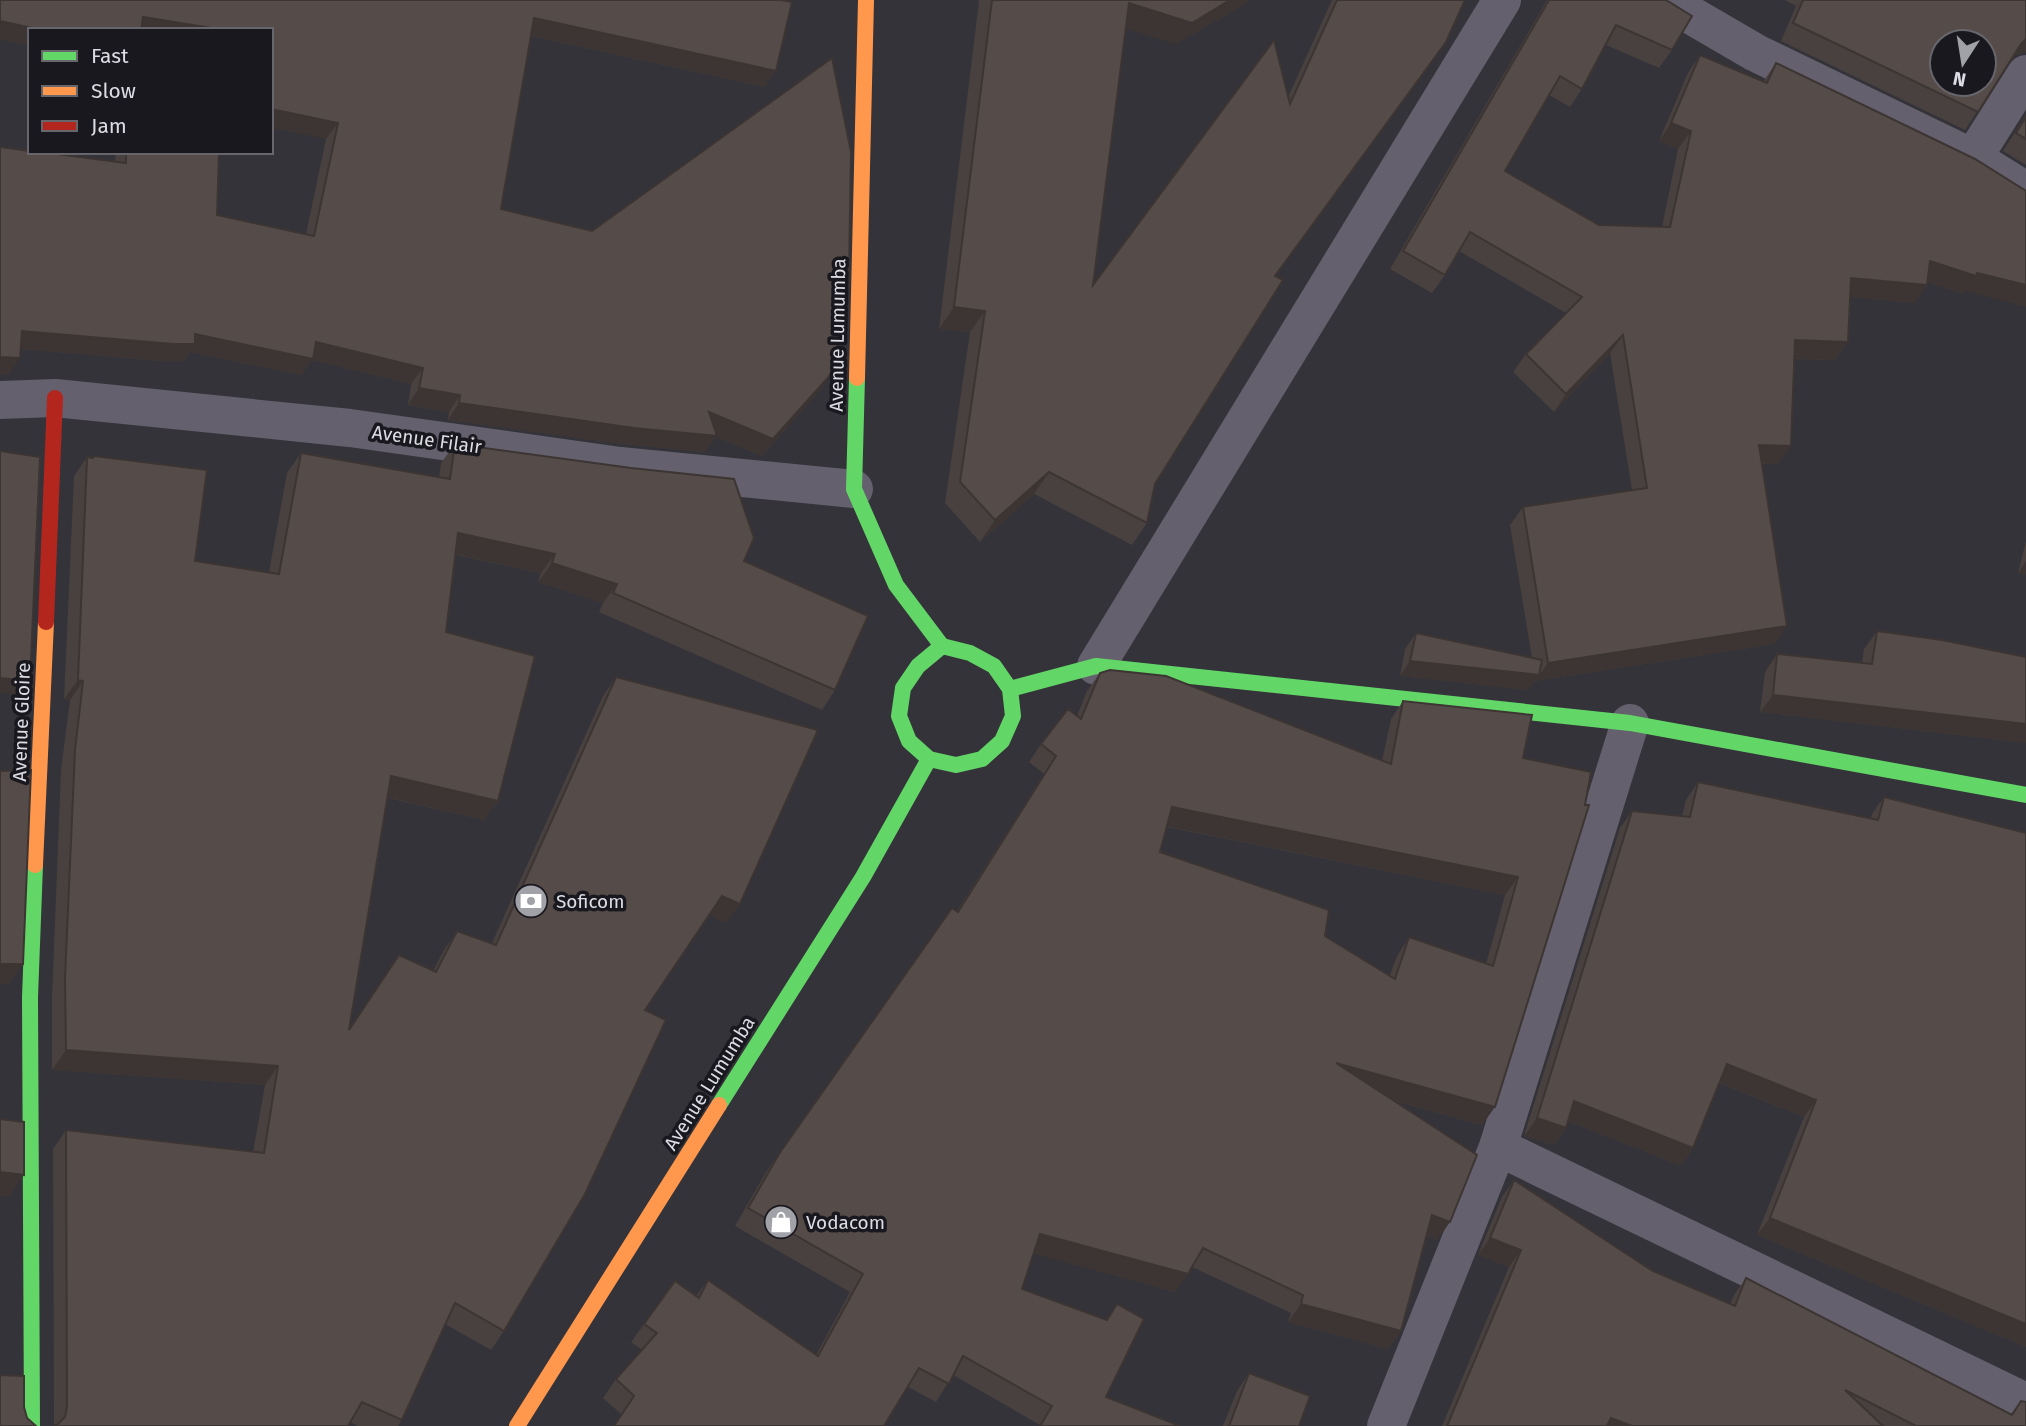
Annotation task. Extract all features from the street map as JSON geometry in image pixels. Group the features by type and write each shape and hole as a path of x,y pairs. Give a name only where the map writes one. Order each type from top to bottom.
{"street":[{"name":"Avenue Lumumba","path":"866,0 854,489 896,585 943,646"},
{"path":"1096,666 1502,0"},
{"path":"1665,0 1756,52 1973,158 2026,191"},
{"path":"1973,158 2026,74"},
{"name":"Avenue Filair","path":"0,400 55,398 350,428 620,466 854,489"},
{"name":"Avenue Gloire","path":"32,1426 30,997 55,398"},
{"path":"943,646 970,653 994,666 1010,689 1013,716 1002,741 982,759 956,765 929,759 909,741 899,716 902,688 918,666 943,646"},
{"path":"1010,689 1096,666 1630,723 2026,795"},
{"path":"1386,1426 1498,1147 1630,723"},
{"name":"Avenue Lumumba","path":"517,1426 863,877 929,759"},
{"path":"1498,1147 2026,1402"}],"building":[{"path":"0,0 792,2 776,71 534,18 501,209 592,231 832,58 851,152 849,271 833,372 773,439 709,412 717,436 634,428 459,403 460,395 419,388 423,368 316,342 313,359 195,334 195,344 173,344 22,331 20,358 0,357 0,147 28,151 28,154 57,154 126,163 126,154 219,154 217,215 314,236 338,123 273,109 273,28 212,28 143,17 141,28 32,28 0,21"},
{"path":"992,0 1230,0 1192,23 1129,3 1093,285 1274,40 1290,104 1337,0 1465,0 1446,42 1275,276 1283,280 1155,484 1147,523 1049,472 995,520 960,482 985,311 954,307"},
{"path":"1549,0 1666,0 1692,16 1672,50 1616,25 1582,89 1560,76 1505,171 1599,225 1670,227 1691,131 1671,123 1700,55 1767,83 1776,63 1975,159 2026,191 2026,285 1977,273 1976,276 1930,261 1927,285 1851,278 1848,342 1795,340 1791,446 1759,445 1787,626 1548,663 1523,507 1647,488 1623,335 1566,394 1526,354 1582,297 1470,232 1445,275 1403,251"},
{"path":"1803,0 2026,0 2026,39 1998,80 1998,28 1928,28 1928,88 1793,23"},
{"path":"1949,98 1987,98 1978,112"},
{"path":"2026,117 2026,139 2016,133"},
{"path":"455,444 734,479 754,538 744,561 868,616 835,690 613,593 617,584 552,563 555,554 458,533 446,632 535,656 498,801 391,776 349,1030 399,955 436,972 457,931 496,945 616,677 818,730 740,904 722,896 645,1010 666,1020 585,1194 504,1331 455,1303 402,1420 362,1402 348,1426 54,1426 65,1417 67,1407 66,1130 264,1153 278,1066 66,1050 65,978 75,750 83,681 78,680 87,457 207,470 195,561 279,574 301,453 450,479"},
{"path":"0,451 40,457 30,681 0,678"},
{"path":"1877,631 1942,640 2026,657 2026,724 1773,695 1777,654 1872,664"},
{"path":"1416,633 1542,660 1539,675 1410,661"},
{"path":"1110,670 1166,676 1391,764 1403,701 1532,715 1523,758 1591,772 1585,805 1589,805 1495,1107 1336,1063 1477,1155 1450,1222 1432,1215 1401,1331 1301,1304 1303,1295 1203,1248 1188,1274 1040,1234 1022,1289 1107,1320 1117,1304 1144,1319 1106,1397 1180,1426 1040,1426 1052,1406 963,1356 949,1384 919,1368 884,1426 614,1426 634,1396 616,1379 657,1333 644,1324 675,1281 699,1298 708,1280 818,1356 863,1274 748,1208 779,1154 952,908 958,912 1056,756 1041,744 1068,709 1081,719 1100,673","holes":["1172,807 1518,877 1493,966 1409,937 1395,979 1325,936 1329,910 1160,852"]},
{"path":"31,770 23,964 0,964 0,771"},
{"path":"1698,782 1878,820 1884,797 2026,833 2026,1324 1770,1218 1816,1100 1727,1064 1693,1148 1574,1101 1566,1128 1537,1118 1632,811 1690,817"},
{"path":"0,1119 24,1122 24,1175 0,1172"},
{"path":"1514,1180 1653,1271 1735,1306 1746,1278 2012,1415 2021,1401 2026,1402 2026,1426 1916,1426 1845,1390 1883,1426 1632,1426 1611,1418 1607,1426 1447,1426 1521,1250 1490,1238"},
{"path":"1249,1373 1310,1396 1299,1426 1229,1426"},
{"path":"0,1375 24,1376 24,1407 27,1418 36,1426 0,1426"}],"traffic: fast":[{"path":"857,378 854,489 896,585 942,646"},
{"path":"942,646 970,653 994,666 1010,689 1013,716 1002,741 982,759 956,765 929,759 909,741 899,716 903,688 918,666 942,646"},
{"path":"1010,689 1096,666 1630,723 2026,795"},
{"path":"719,1105 863,877 929,759"},
{"path":"32,1426 30,997 35,865"}],"traffic: slow":[{"path":"857,378 866,0"},
{"path":"35,865 46,622"},
{"path":"517,1426 719,1105"}],"traffic: jam":[{"path":"46,622 55,398"}],"place":[{"name":"Soficom","path":"531,901"},
{"name":"Vodacom","path":"781,1222"}]}
